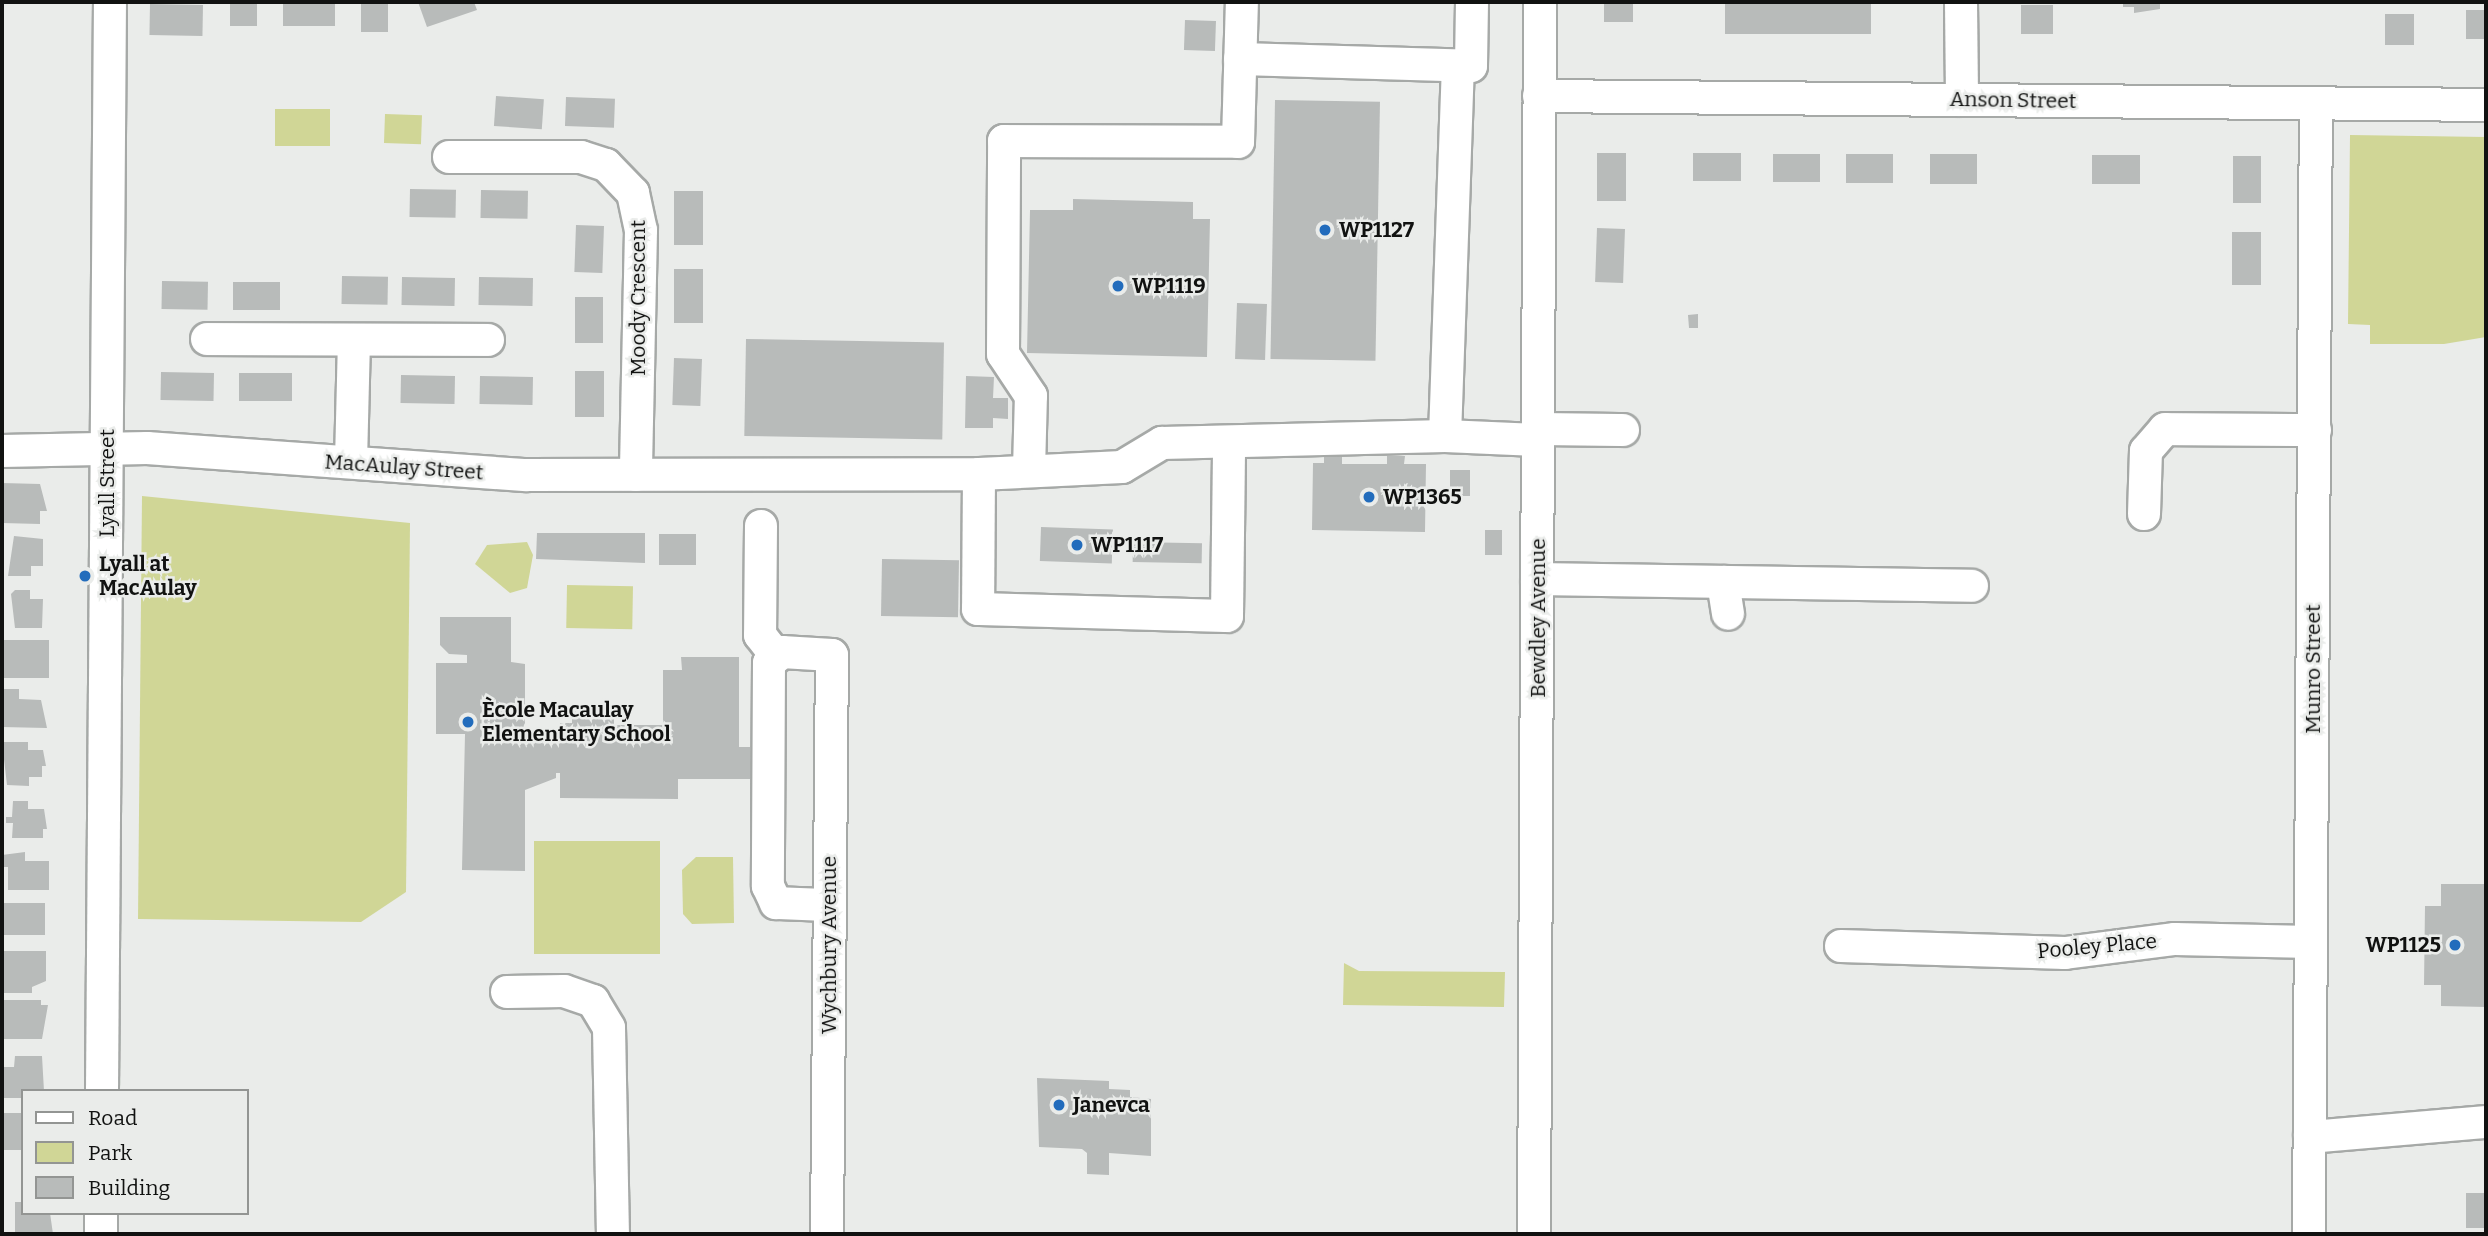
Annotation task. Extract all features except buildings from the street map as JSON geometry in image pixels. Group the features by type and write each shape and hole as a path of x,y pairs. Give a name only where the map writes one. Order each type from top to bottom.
{"street":[{"name":"Lyall Street","path":"102,1089 110,2"},
{"path":"1029,470 1031,396 1003,355 1004,141 1238,142 1242,2"},
{"path":"1240,59 1471,66 1472,2"},
{"name":"Bewdley Avenue","path":"1534,1234 1540,2"},
{"path":"1961,2 1962,100"},
{"path":"1445,436 1458,66"},
{"name":"Anson Street","path":"1539,96 2486,105"},
{"name":"Munro Street","path":"2309,1234 2316,103"},
{"name":"Moody Crescent","path":"449,157 581,157 606,165 633,193 640,230 636,475"},
{"path":"207,339 488,340"},
{"path":"351,462 354,341"},
{"path":"2144,514 2146,451 2165,429 2315,430"},
{"name":"MacAulay Street","path":"2,451 147,448 514,475 979,474 1122,467 1163,443 1623,430"},
{"path":"979,474 978,609 1227,616 1229,443"},
{"path":"761,526 760,635 775,654 769,663 770,896 783,905 829,905"},
{"path":"1537,579 1972,586"},
{"path":"1723,582 1728,614"},
{"name":"Wychbury Avenue","path":"775,654 832,655 827,1234"},
{"name":"Pooley Place","path":"1841,946 2065,953 2162,940 2311,942"},
{"path":"507,992 564,991 593,1001 609,1028 613,1234"},
{"path":"2310,1137 2486,1122"},
{"path":"101,1234 102,1215"}],"green space":[{"path":"275,109 330,109 330,146 275,146"},
{"path":"385,114 422,115 421,144 384,143"},
{"path":"2350,135 2486,137 2486,337 2444,344 2370,344 2370,325 2348,324"},
{"path":"142,496 410,523 406,892 361,922 138,919"},
{"path":"527,542 533,555 527,588 510,593 475,564 487,545"},
{"path":"567,585 633,586 632,629 566,628"},
{"path":"534,841 660,841 660,954 534,954"},
{"path":"696,857 733,857 734,923 692,924 683,914 682,870"},
{"path":"1344,963 1359,971 1505,972 1504,1007 1343,1005"}],"place":[{"name":"WP1127","path":"1325,230"},
{"name":"WP1119","path":"1118,286"},
{"name":"WP1365","path":"1369,497"},
{"name":"WP1117","path":"1077,545"},
{"name":"Lyall at MacAulay","path":"85,576"},
{"name":"Ècole Macaulay Elementary School","path":"468,722"},
{"name":"WP1125","path":"2455,945"},
{"name":"Janevca","path":"1059,1105"}]}
